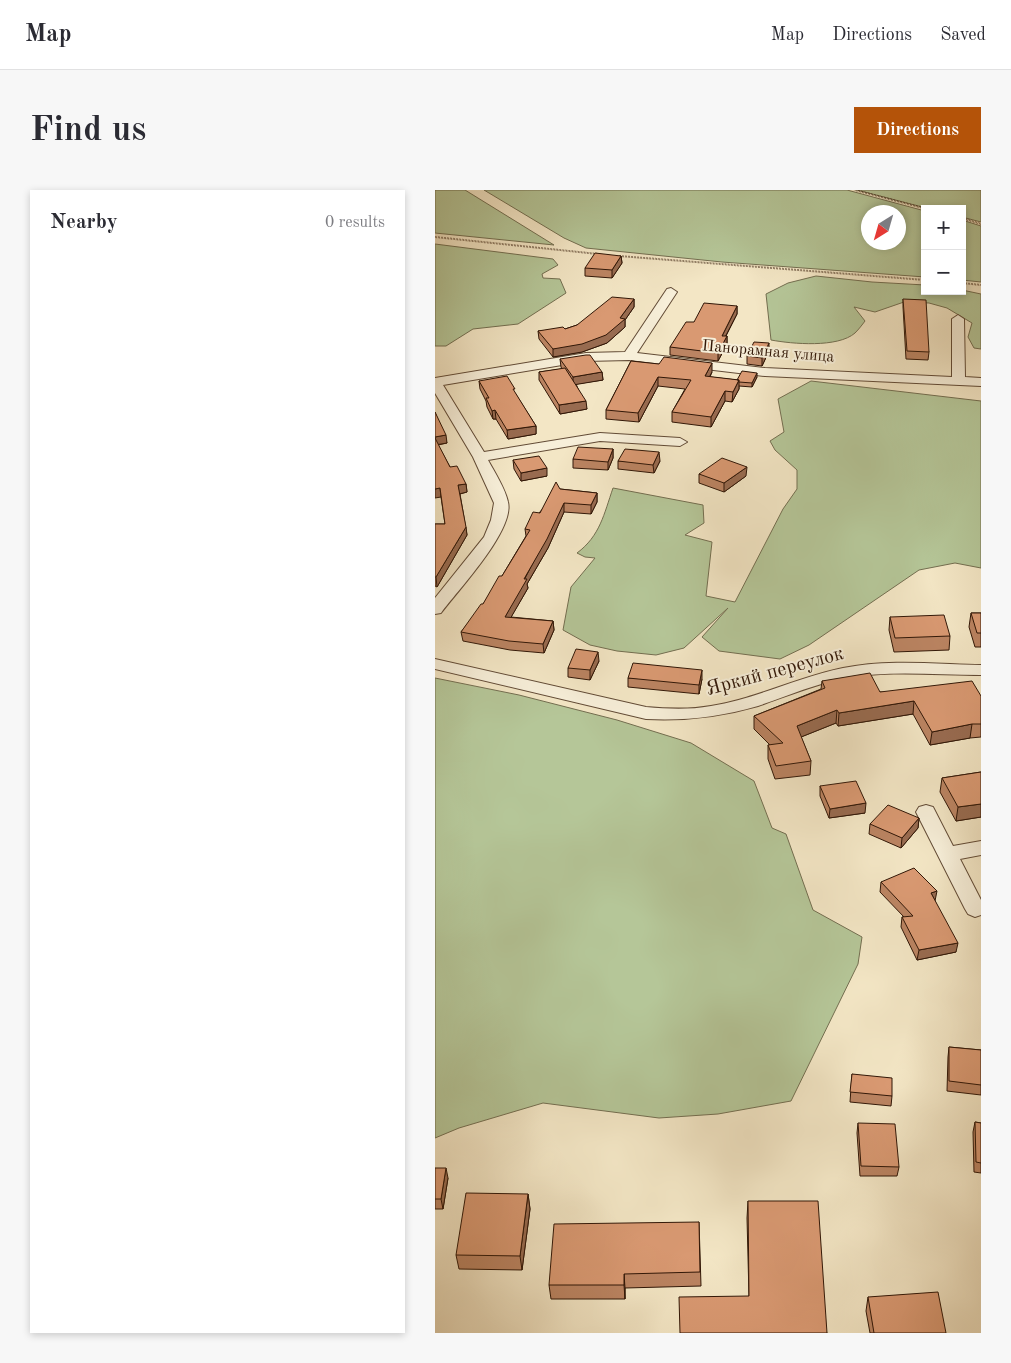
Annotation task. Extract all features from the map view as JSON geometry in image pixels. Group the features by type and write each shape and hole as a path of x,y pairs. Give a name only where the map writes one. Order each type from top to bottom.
{"street":[{"path":"629,356 671,292"},
{"path":"958,319 959,381"},
{"name":"Панорамная улица","path":"435,382 586,357 629,356 765,372 981,382"},
{"path":"435,382 480,457 501,503 499,520 491,538 435,609"},
{"path":"480,457 600,437 680,442"},
{"name":"Яркий переулок","path":"435,664 646,713 673,715 723,710 819,678 847,673 879,670 981,670"},
{"path":"926,812 975,909"},
{"path":"948,854 981,848"}],"path":[{"path":"855,190 921,207"},
{"path":"966,219 981,224"},
{"path":"435,236 599,254"},
{"path":"619,256 921,280"},
{"path":"966,283 981,285"}],"green space":[{"path":"435,190 465,190 554,245 435,233"},
{"path":"484,190 847,190 903,205 861,205 861,250 906,250 906,206 921,210 921,277 722,262 586,248 564,238"},
{"path":"857,190 981,190 981,222 966,218 966,205 921,205 921,207"},
{"path":"966,221 981,226 981,282 966,280"},
{"path":"435,244 553,259 558,265 542,274 543,278 560,279 566,293 518,324 473,329 446,346 435,346"},
{"path":"816,276 921,285 921,295 966,295 966,291 981,294 981,349 974,348 968,337 972,323 947,308 929,303 904,302 875,312 854,307 865,321 855,333 838,341 815,344 771,340 766,294 788,283"},
{"path":"811,381 981,401 981,568 955,563 919,570 809,645 780,659 719,651 702,637 728,608 684,648 656,655 617,651 590,645 563,630 571,587 595,558 585,557 577,553 596,532 604,516 613,488 703,505 704,523 685,535 712,542 706,596 735,602 783,509 797,489 797,470 775,450 770,441 784,432 778,399"},
{"path":"435,678 519,695 617,720 691,743 754,781 772,828 786,834 813,910 862,937 858,964 791,1101 718,1114 659,1118 543,1103 459,1128 435,1138"}],"building":[{"path":"595,253 621,256 612,270 585,268"},
{"path":"612,297 634,299 620,318 625,319 606,335 582,344 553,349 538,331 563,327 565,329 577,325"},
{"path":"903,299 926,300 929,352 907,351"},
{"path":"704,303 737,306 722,336 727,336 718,353 670,347 686,322 694,322"},
{"path":"754,342 769,343 762,358 747,356"},
{"path":"590,355 602,372 573,377 560,359"},
{"path":"664,357 712,363 705,376 739,380 733,392 725,391 711,417 672,412 691,380 658,377 638,413 606,410 631,361 659,364"},
{"path":"565,368 586,401 559,405 539,372"},
{"path":"742,371 757,373 752,383 739,382 737,380"},
{"path":"507,376 536,426 507,430 495,410 492,411 486,398 489,398 479,381"},
{"path":"435,412 446,435 435,437"},
{"path":"435,438 450,467 457,466 466,484 458,485 466,527 436,577 435,524 445,524 440,488 435,489"},
{"path":"578,447 613,449 608,462 573,459"},
{"path":"625,449 659,452 653,465 618,461"},
{"path":"539,456 547,468 521,473 513,460"},
{"path":"722,458 747,467 724,483 699,474"},
{"path":"556,482 560,489 597,493 591,505 564,503 547,539 524,579 527,579 505,617 553,621 543,644 509,641 461,632 481,604 483,604 499,576 502,576 530,530 525,529 533,512 540,513"},
{"path":"971,613 981,613 981,633 977,633"},
{"path":"944,615 950,636 895,638 890,617"},
{"path":"576,649 598,652 590,670 568,668"},
{"path":"633,663 702,670 699,685 628,678"},
{"path":"870,673 880,692 972,681 981,696 981,724 932,732 914,701 839,713 837,710 797,726 811,761 776,766 768,745 783,743 754,716 825,688 822,681"},
{"path":"981,772 981,804 958,807 942,778"},
{"path":"856,781 866,803 830,809 820,786"},
{"path":"888,805 919,818 902,838 870,824"},
{"path":"914,868 937,891 931,893 958,943 919,950 902,917 913,916 881,882"},
{"path":"949,1047 981,1050 981,1085 949,1081"},
{"path":"852,1074 892,1078 892,1096 850,1092"},
{"path":"975,1122 981,1123 981,1163 976,1162"},
{"path":"858,1123 895,1124 899,1167 861,1166"},
{"path":"435,1168 446,1168 441,1199 435,1199"},
{"path":"466,1193 528,1194 520,1256 456,1255"},
{"path":"748,1201 818,1201 827,1333 680,1333 679,1297 749,1296"},
{"path":"699,1222 700,1272 624,1274 624,1285 549,1285 554,1224"},
{"path":"938,1292 946,1333 874,1333 868,1297"}]}
